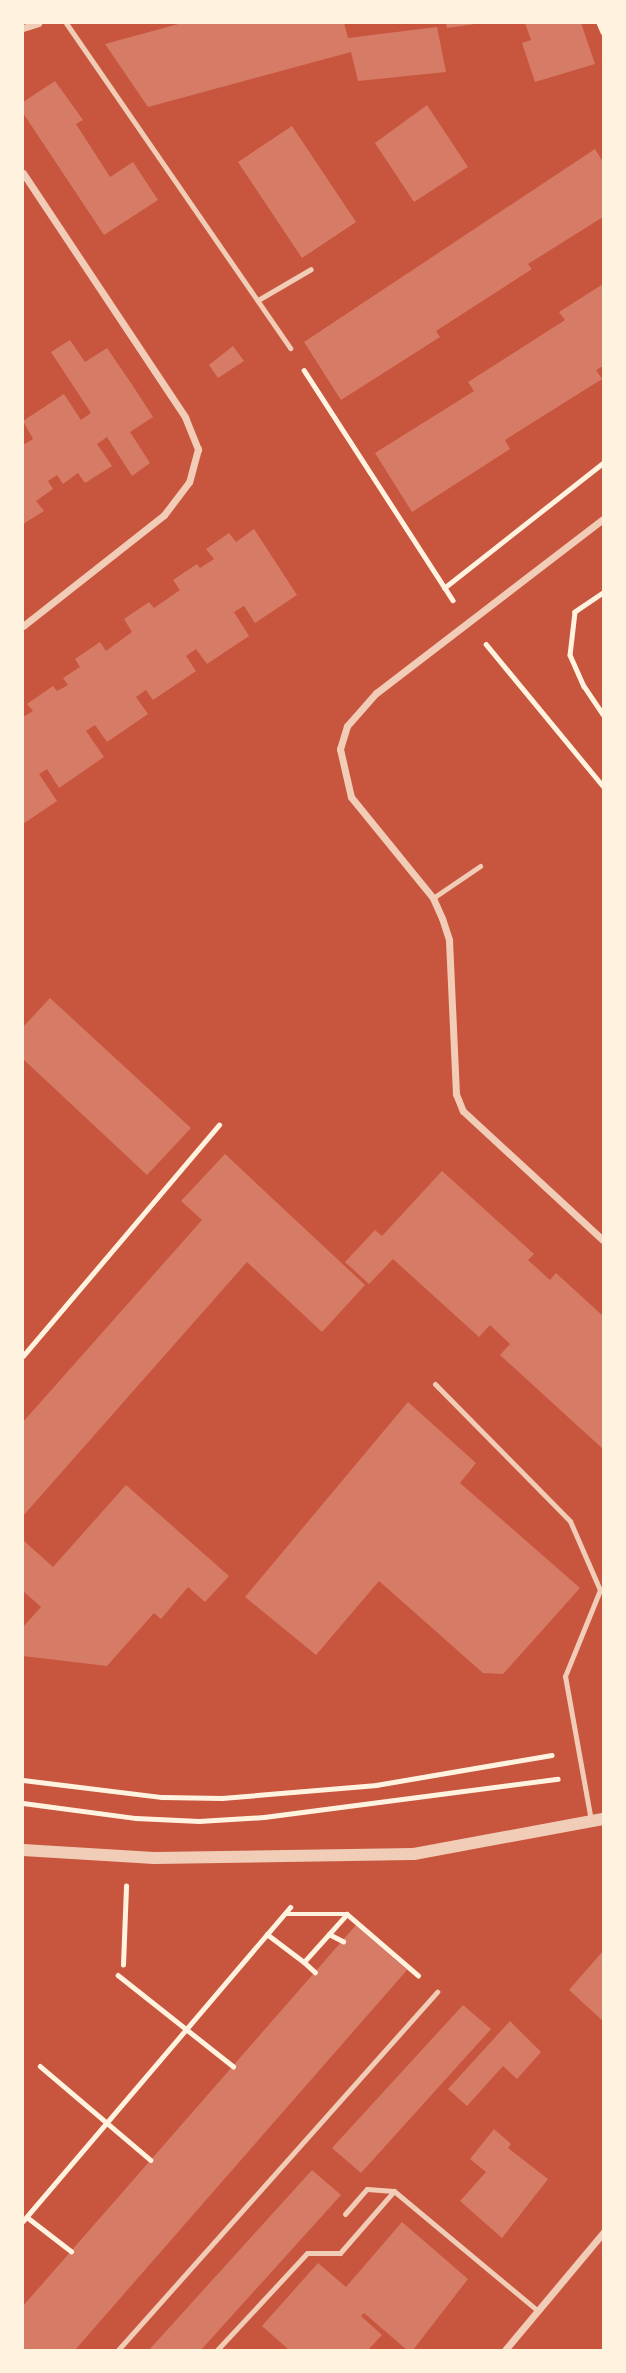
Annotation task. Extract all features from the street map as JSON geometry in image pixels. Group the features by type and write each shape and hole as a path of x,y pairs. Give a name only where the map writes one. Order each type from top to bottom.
{"street":[{"path":"23,27 38,23"},
{"path":"23,173 185,417 198,449 189,482 164,515 23,626"},
{"path":"603,519 376,693 346,726 340,749 351,797 433,898 449,940 451,1042 456,1094 463,1111 603,1240"},
{"path":"23,1850 128,1856 414,1854 597,1821"},
{"path":"505,2350 603,2234"}],"lane":[{"path":"66,23 290,348"},
{"path":"258,300 311,269"},
{"path":"433,898 480,866"},
{"path":"435,1384 570,1521 600,1590 565,1676 583,1775 597,1821"},
{"path":"118,2350 437,1992"},
{"path":"345,2214 367,2189 394,2191 538,2311"},
{"path":"217,2350 307,2253 340,2253 394,2191"}],"path":[{"path":"599,23 603,32"},
{"path":"290,348 469,623 603,786"},
{"path":"444,588 603,463"},
{"path":"603,593 575,612 570,655 584,687 603,714"},
{"path":"23,1356 219,1125"},
{"path":"23,1780 162,1797 222,1798 376,1785 579,1751"},
{"path":"23,1803 136,1818 199,1821 354,1807 583,1775"},
{"path":"123,1965 128,1856"},
{"path":"71,2251 25,2219 290,1907"},
{"path":"285,1913 347,1914 437,1992"},
{"path":"304,1962 347,1914"},
{"path":"267,1934 315,1972"},
{"path":"329,1934 343,1941"},
{"path":"118,1975 233,2066"},
{"path":"40,2066 152,2160"}],"building":[{"path":"182,23 344,23 348,38 437,27 446,72 358,81 351,52 148,107 105,44"},
{"path":"446,23 475,23 475,24 447,28"},
{"path":"525,23 581,23 595,64 535,82 522,43 531,40"},
{"path":"55,81 83,120 76,124 110,177 133,162 158,200 104,235 23,113 23,102"},
{"path":"427,105 468,167 414,202 375,143"},
{"path":"292,126 356,222 302,258 238,162"},
{"path":"595,149 603,162 603,217 528,264 532,269 436,331 440,337 341,400 304,342"},
{"path":"603,284 603,366 596,370 602,379 505,440 510,449 412,512 375,453 474,391 468,382 565,320 559,312"},
{"path":"70,340 85,362 107,348 133,386 153,417 130,432 150,463 132,476 107,437 97,444 112,466 85,483 78,473 63,484 57,475 48,481 53,489 36,501 44,511 23,524 23,445 33,439 23,421 64,394 81,420 91,413 51,352"},
{"path":"233,346 244,361 218,378 209,365"},
{"path":"254,529 297,595 255,623 244,606 234,612 249,636 207,664 196,649 186,656 196,671 153,700 146,690 136,697 148,714 107,742 95,725 86,731 104,757 59,788 47,769 39,774 57,801 23,824 23,717 33,711 27,704 53,686 57,691 68,685 63,678 80,667 75,659 100,642 106,651 132,632 124,619 149,602 154,608 180,590 173,580 197,564 200,568 214,559 206,549 229,533 236,542"},
{"path":"50,998 191,1128 147,1175 23,1059 23,1027"},
{"path":"225,1154 365,1285 322,1332 247,1262 23,1516 23,1422 202,1220 181,1201"},
{"path":"442,1171 534,1254 528,1260 550,1280 556,1273 603,1316 603,1449 500,1355 510,1344 490,1325 479,1337 393,1259 369,1284 345,1262 375,1230 382,1236"},
{"path":"408,1402 476,1463 460,1483 580,1588 503,1674 483,1673 379,1581 316,1655 245,1597"},
{"path":"126,1485 229,1576 205,1602 188,1587 161,1619 154,1613 107,1666 23,1656 23,1627 41,1607 23,1591 23,1540 53,1567"},
{"path":"356,1925 407,1970 75,2350 23,2350 23,2306"},
{"path":"603,1951 603,2021 569,1990"},
{"path":"463,2005 491,2029 361,2173 332,2148"},
{"path":"510,2021 541,2052 517,2079 503,2066 467,2106 448,2089"},
{"path":"494,2129 511,2144 508,2148 548,2179 502,2238 460,2201 486,2172 470,2159"},
{"path":"312,2170 341,2195 201,2350 149,2350"},
{"path":"402,2222 468,2279 413,2350 407,2350 364,2313 361,2316 382,2335 368,2350 289,2350 262,2326 318,2263 346,2287"}]}
